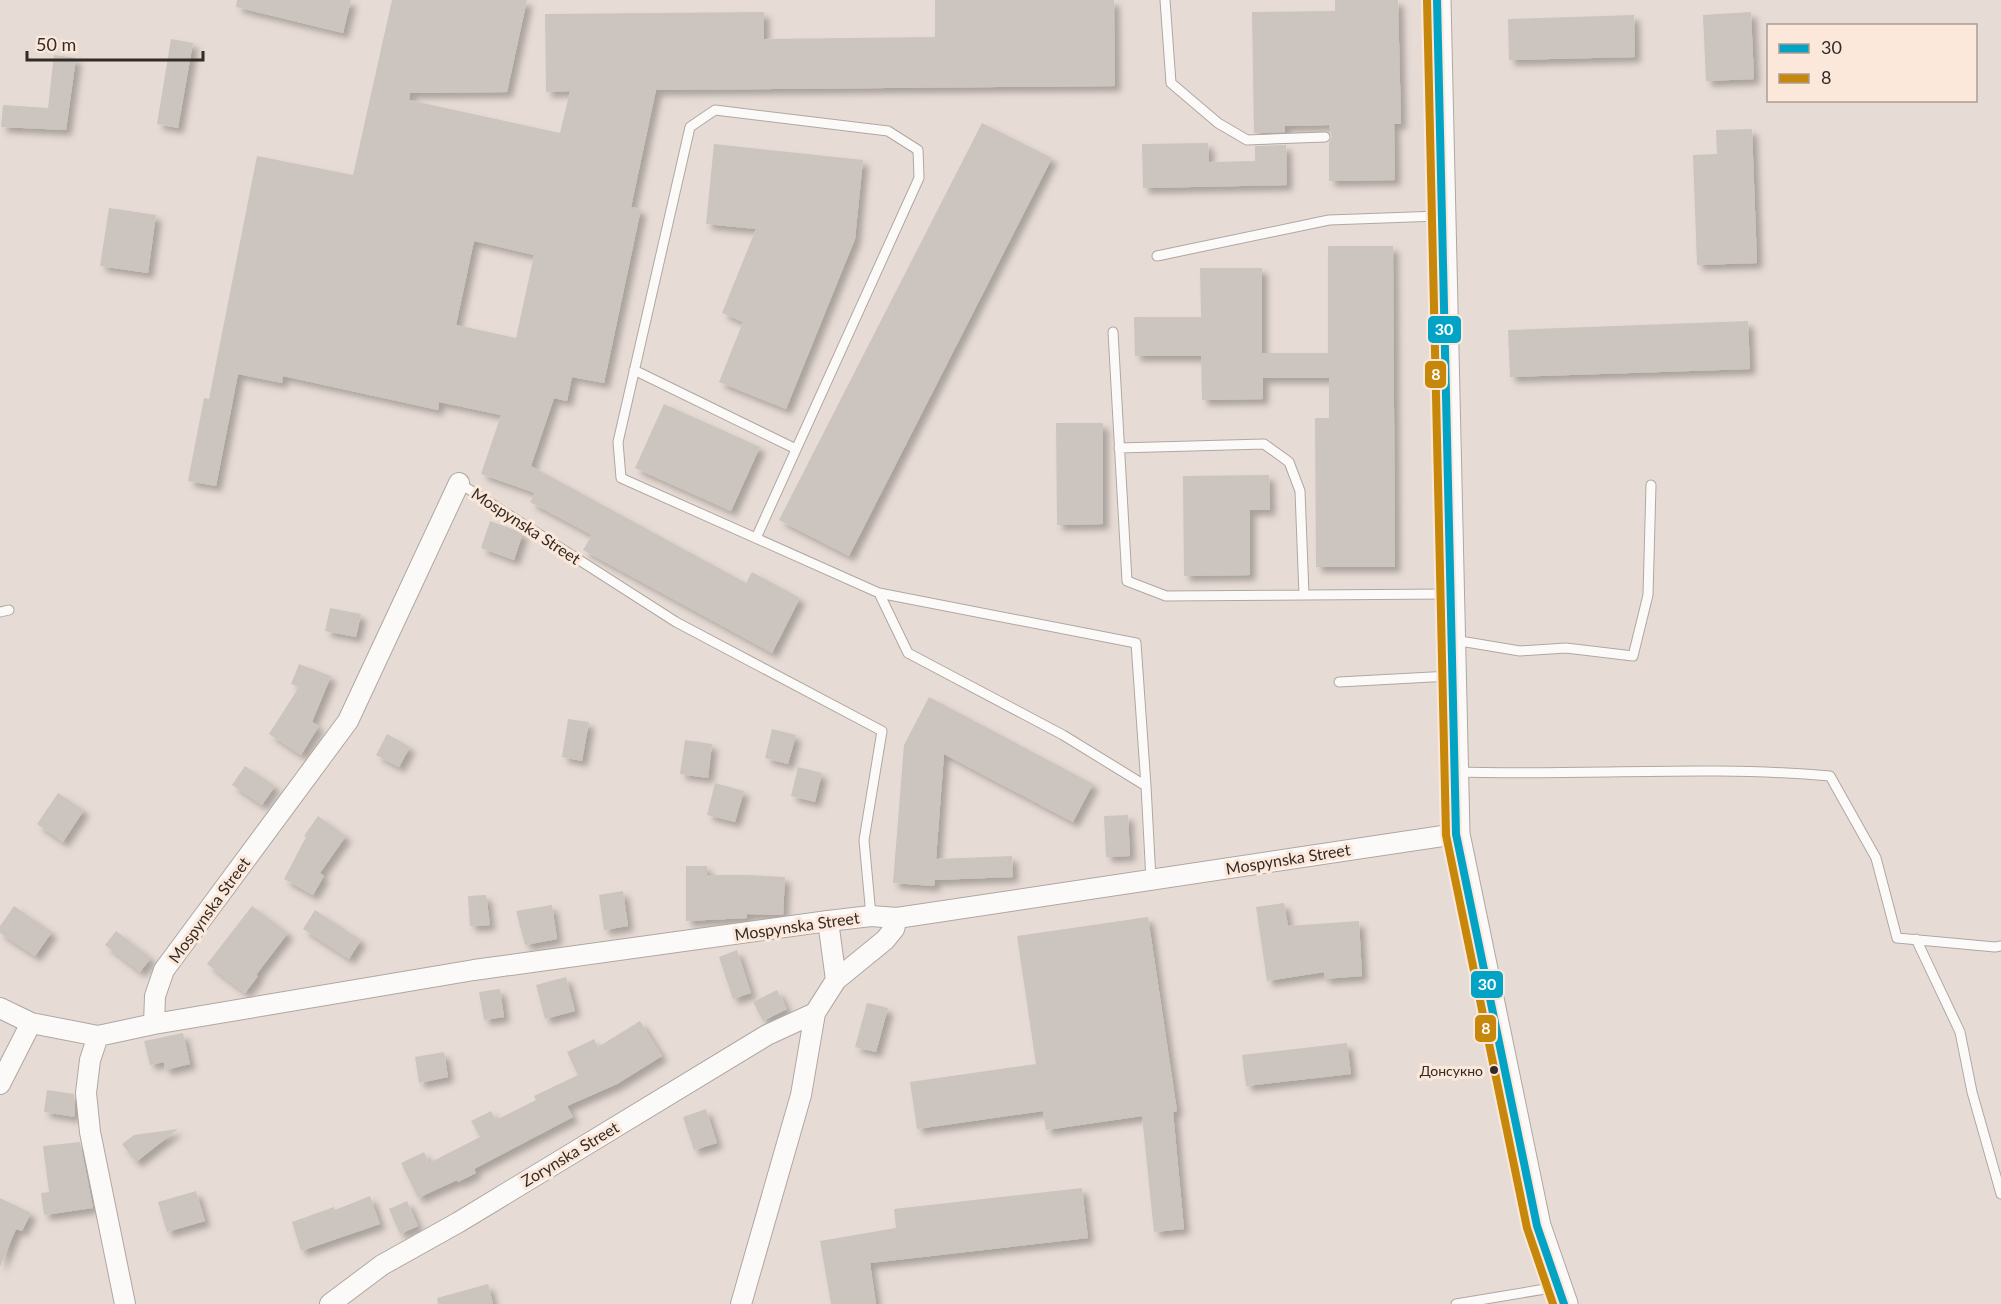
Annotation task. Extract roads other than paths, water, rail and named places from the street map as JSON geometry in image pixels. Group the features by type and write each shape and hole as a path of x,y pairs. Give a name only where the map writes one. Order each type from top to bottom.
{"main road":[{"path":"1437,0 1456,834 1537,1226 1561,1295"}],"street":[{"name":"Mospynska Street","path":"154,1023 155,996 164,970 348,721 459,483"},
{"name":"Mospynska Street","path":"0,1008 31,1023 98,1036 154,1023 474,970 828,921 871,916 897,918 1456,834"},
{"path":"741,1304 801,1095 815,1013 836,980 885,940 894,929 897,918"},
{"path":"828,921 836,980"},
{"name":"Zorynska Street","path":"330,1304 382,1265 459,1222 767,1035 815,1013"},
{"path":"0,1084 31,1023"},
{"path":"98,1036 90,1060 86,1094 89,1123 125,1304"}],"lane":[{"path":"1166,0 1171,83 1218,123 1247,140 1325,137"},
{"path":"756,538 919,178 918,150 888,131 715,110 690,128 618,441 621,478 879,593 1136,643 1151,880"},
{"path":"1157,256 1329,220 1442,216"},
{"path":"1113,332 1127,581 1166,596 1450,594"},
{"path":"634,370 796,449"},
{"path":"1119,448 1264,444 1289,462 1300,491 1304,595"},
{"name":"Mospynska Street","path":"459,483 676,622 882,731 864,840 871,916"},
{"path":"1451,639 1520,651 1566,648 1633,656 1648,595 1651,484"},
{"path":"879,593 908,653 1063,735 1146,786"},
{"path":"1339,682 1452,676"},
{"path":"1454,772 1524,774 1730,770 1830,776 1876,858 1897,938 2001,946"},
{"path":"1916,939 1960,1032 1972,1092 2001,1194"},
{"path":"1456,1304 1561,1295"}],"place":[{"name":"Донсукно","path":"1494,1070"}]}
